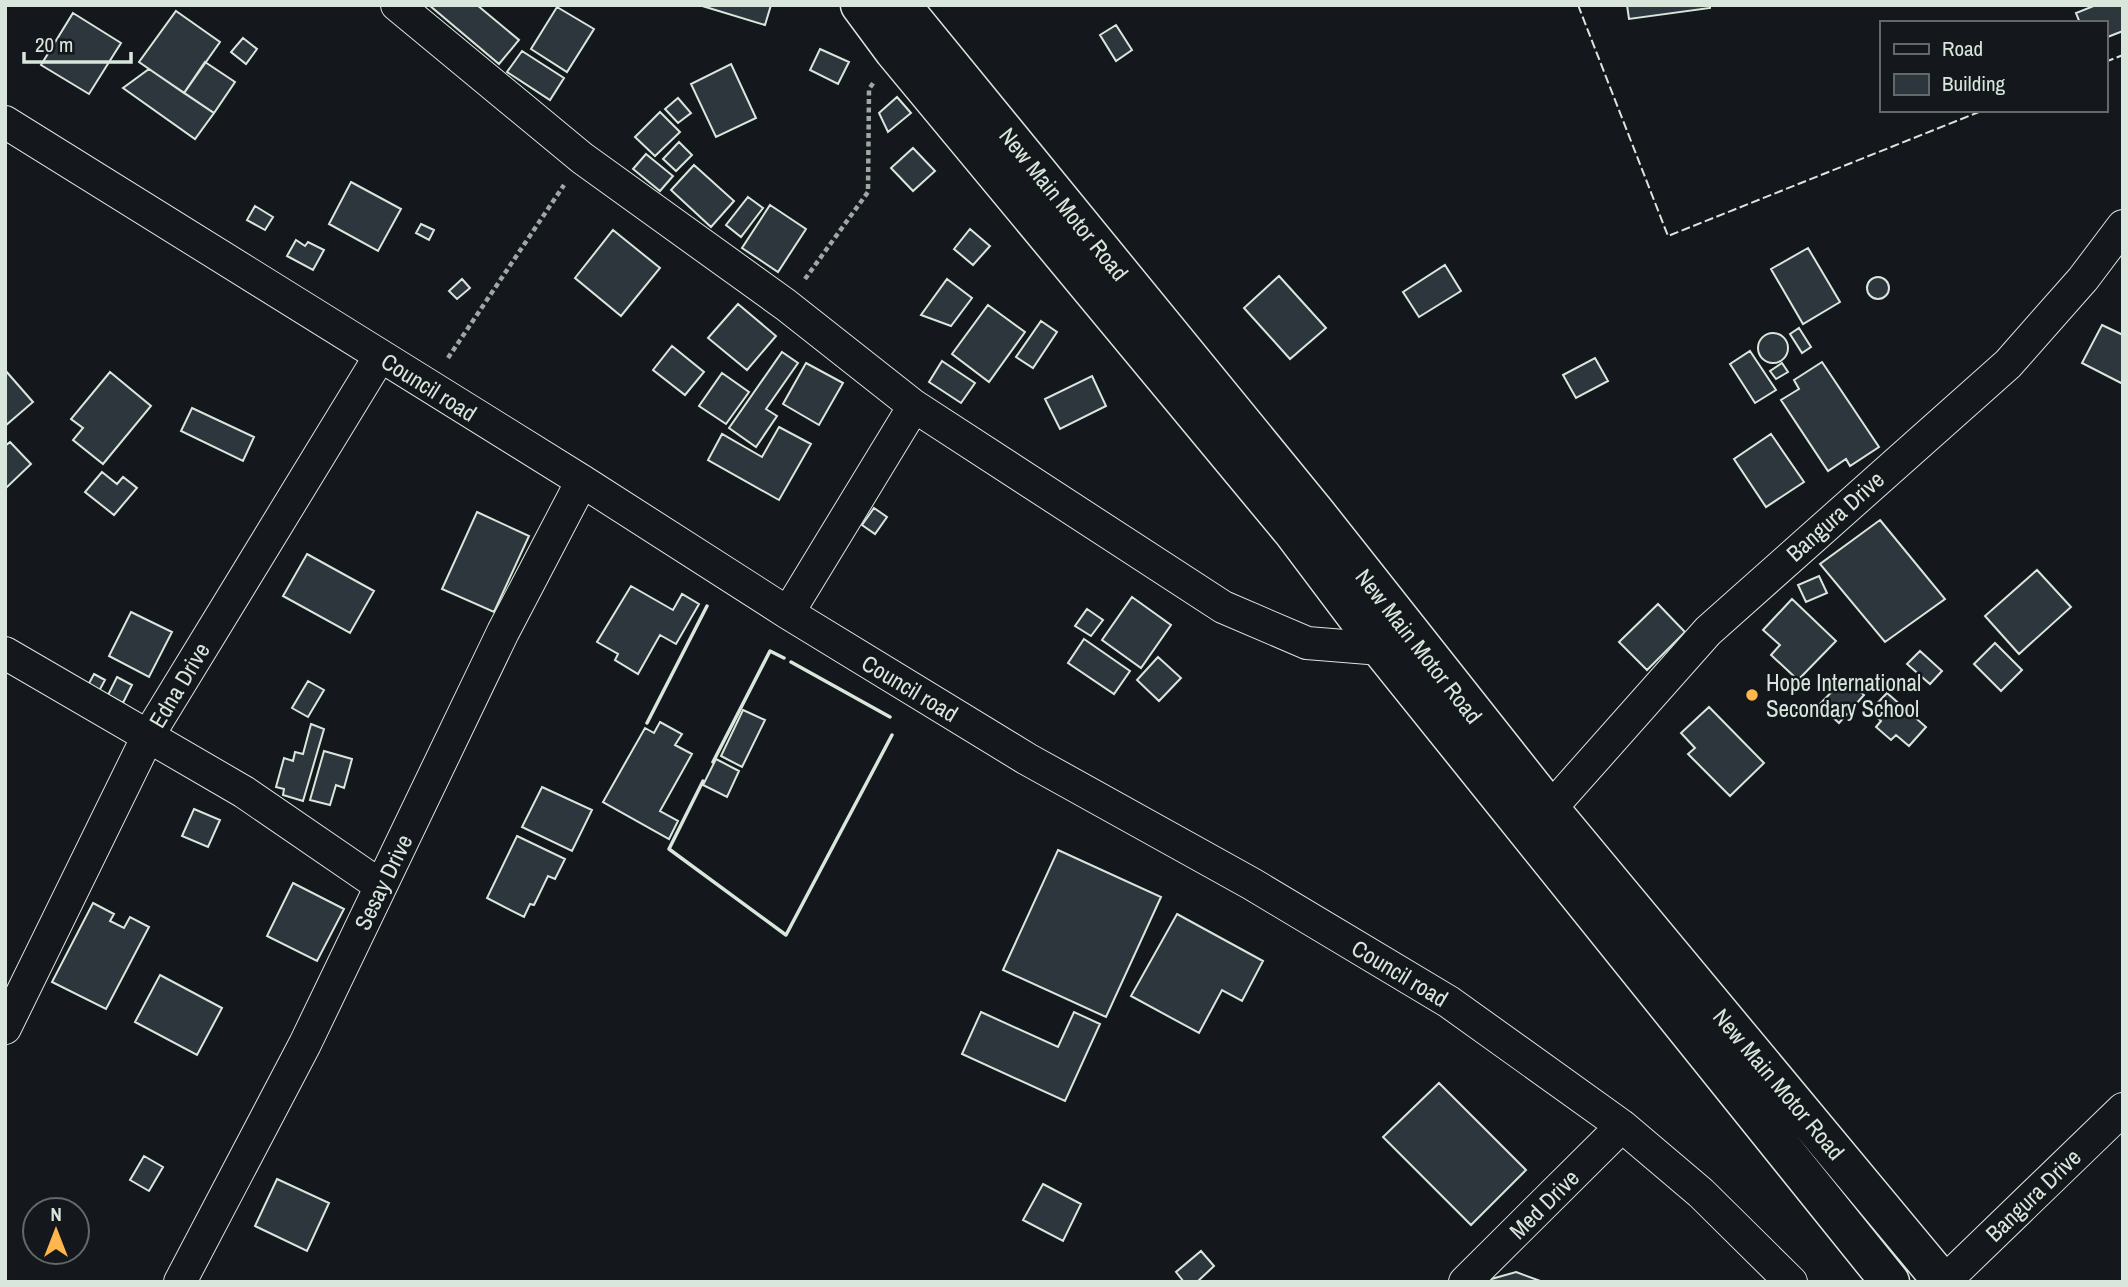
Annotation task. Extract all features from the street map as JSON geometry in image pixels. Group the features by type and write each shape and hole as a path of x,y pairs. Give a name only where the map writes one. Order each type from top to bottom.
{"highway":[{"name":"New Main Motor Road","path":"860,5 894,51 1284,521 1381,649 1890,1282"},
{"name":"New Main Motor Road","path":"901,5 1298,492 1550,809 1943,1282"}],"street":[{"path":"397,5 582,158 786,305 914,406 1223,607 1307,643 1381,649"},
{"name":"Council road","path":"5,122 582,481 788,613 1027,759 1252,884 1449,1002 1622,1126 1701,1193 1791,1282"},
{"name":"Bangura Drive","path":"1550,809 1708,631 2008,364 2083,279 2123,226"},
{"name":"Edna Drive","path":"5,1028 148,736 380,356"},
{"path":"788,613 914,406"},
{"name":"Sesay Drive","path":"180,1282 305,1044 503,632 582,481"},
{"path":"5,653 244,792 382,886"},
{"name":"Bangura Drive","path":"1943,1282 2123,1109"},
{"name":"Med Drive","path":"1465,1282 1622,1126"}],"path":[{"path":"786,305 868,192 869,89 894,51"},
{"path":"429,388 582,158"}],"building":[{"path":"429,5 477,5 519,40 499,64"},
{"path":"699,5 771,5 765,25"},
{"path":"1627,5 1710,5 1710,8 1629,19"},
{"path":"2096,5 2123,5 2123,31 2107,37 2107,21 2079,21 2076,13"},
{"path":"557,7 594,29 567,72 531,49"},
{"path":"176,11 220,42 184,93 139,62"},
{"path":"73,13 121,43 89,94 41,65"},
{"path":"1116,25 1132,50 1116,61 1100,35"},
{"path":"243,38 257,49 246,64 231,52"},
{"path":"820,49 849,62 838,84 810,70"},
{"path":"522,51 564,78 550,100 507,72"},
{"path":"205,62 235,82 214,113 184,93"},
{"path":"731,64 756,118 716,137 691,84"},
{"path":"149,69 214,113 195,139 123,88"},
{"path":"897,97 911,113 888,132 879,113"},
{"path":"678,98 691,113 678,123 665,109"},
{"path":"660,112 680,132 655,156 635,137"},
{"path":"679,142 692,155 676,171 663,159"},
{"path":"913,148 935,171 913,191 891,168"},
{"path":"646,154 673,176 660,191 633,169"},
{"path":"694,165 734,201 711,227 671,190"},
{"path":"351,182 401,209 378,251 329,224"},
{"path":"748,197 763,208 741,237 726,225"},
{"path":"770,205 806,229 778,272 742,248"},
{"path":"255,206 273,217 265,230 247,220"},
{"path":"421,224 434,230 429,240 416,233"},
{"path":"970,229 990,246 973,265 954,249"},
{"path":"613,230 660,268 621,316 575,278"},
{"path":"296,240 305,246 308,242 324,250 313,270 287,256"},
{"path":"1808,248 1840,302 1803,324 1771,269"},
{"path":"1445,265 1461,291 1419,317 1403,292"},
{"path":"1279,276 1326,328 1290,359 1244,308"},
{"path":"1874,277 1882,277 1889,284 1889,292 1882,299 1874,299 1867,292 1867,284"},
{"path":"462,279 470,288 457,299 449,291"},
{"path":"947,279 972,298 951,326 921,315"},
{"path":"738,304 776,336 747,370 708,338"},
{"path":"988,305 1025,332 989,382 952,354"},
{"path":"1041,321 1057,332 1033,368 1016,357"},
{"path":"2102,325 2123,335 2123,384 2082,363"},
{"path":"1799,328 1811,347 1802,353 1790,334"},
{"path":"1773,333 1779,334 1787,342 1787,354 1779,362 1773,363 1767,362 1759,354 1758,348 1759,342 1767,334"},
{"path":"672,346 704,372 685,395 653,370"},
{"path":"1750,351 1776,390 1755,403 1730,364"},
{"path":"782,352 798,363 766,409 777,416 756,447 729,428"},
{"path":"1595,358 1608,381 1576,398 1563,375"},
{"path":"942,361 975,383 961,403 929,382"},
{"path":"1822,362 1879,447 1850,466 1846,459 1828,471 1781,400 1799,389 1794,380"},
{"path":"806,363 843,383 819,425 783,404"},
{"path":"1782,363 1788,372 1776,379 1770,371"},
{"path":"5,370 33,402 5,426"},
{"path":"110,372 151,406 103,464 73,440 83,428 71,419"},
{"path":"722,373 749,392 726,424 699,406"},
{"path":"1092,376 1106,406 1060,429 1045,399"},
{"path":"192,408 254,437 243,461 181,431"},
{"path":"779,427 811,444 779,500 708,460 722,434 762,457"},
{"path":"1771,434 1804,482 1766,507 1734,459"},
{"path":"10,442 31,464 5,489 5,446"},
{"path":"102,472 117,484 123,477 137,488 114,515 85,492"},
{"path":"874,508 887,517 875,534 862,525"},
{"path":"477,512 529,536 494,612 442,589"},
{"path":"1880,520 1945,599 1885,642 1820,564"},
{"path":"307,554 374,591 350,633 283,596"},
{"path":"2037,570 2071,607 2019,654 1985,616"},
{"path":"1819,576 1827,593 1806,602 1798,585"},
{"path":"631,586 673,610 682,594 699,604 676,644 660,635 638,674 615,660 618,654 597,642"},
{"path":"1132,597 1171,625 1141,668 1102,640"},
{"path":"1792,599 1836,641 1798,680 1771,655 1780,645 1763,630"},
{"path":"1658,604 1685,632 1647,670 1619,642"},
{"path":"1087,609 1103,620 1091,636 1075,626"},
{"path":"131,612 172,632 149,677 109,656"},
{"path":"1084,639 1130,671 1114,694 1068,663"},
{"path":"1995,643 2022,670 2001,691 1974,664"},
{"path":"1920,651 1942,671 1930,684 1907,664"},
{"path":"1158,657 1181,678 1159,701 1137,680"},
{"path":"94,674 105,680 98,693 87,687"},
{"path":"117,677 132,685 123,703 108,695"},
{"path":"1845,678 1864,695 1839,723 1819,705"},
{"path":"308,681 324,690 308,717 292,708"},
{"path":"1887,693 1926,727 1909,746 1896,735 1891,740 1876,727 1881,721 1870,711"},
{"path":"1709,707 1764,763 1730,796 1688,754 1695,748 1681,733"},
{"path":"743,710 765,720 742,767 721,756"},
{"path":"660,722 682,734 675,745 692,754 660,811 678,821 669,839 603,802 645,728 654,733"},
{"path":"311,724 324,729 303,801 283,795 284,789 276,787 284,758 293,761 295,752 303,754"},
{"path":"324,751 352,759 344,788 336,785 330,805 310,800"},
{"path":"716,759 739,771 727,797 703,785"},
{"path":"542,787 592,810 572,851 522,827"},
{"path":"194,809 220,820 208,847 182,836"},
{"path":"517,836 565,859 555,879 548,876 534,905 530,904 524,917 487,898"},
{"path":"1058,850 1161,897 1106,1017 1003,970"},
{"path":"293,883 344,909 317,961 267,936"},
{"path":"93,903 114,914 110,921 124,928 130,917 149,927 106,1009 52,982"},
{"path":"1177,914 1263,961 1242,1001 1222,990 1199,1033 1131,996"},
{"path":"160,975 222,1008 197,1055 135,1022"},
{"path":"981,1012 1058,1047 1074,1012 1100,1024 1065,1101 962,1054"},
{"path":"1439,1083 1526,1170 1471,1225 1383,1137"},
{"path":"144,1156 163,1167 149,1191 130,1180"},
{"path":"277,1179 329,1203 307,1251 255,1226"},
{"path":"1043,1184 1081,1204 1063,1241 1023,1220"},
{"path":"1201,1251 1214,1266 1197,1282 1184,1282 1176,1272"},
{"path":"1516,1272 1543,1282 1486,1282 1488,1280"}],"fence":[{"path":"1578,5 1668,236 1979,112"},
{"path":"2107,61 2123,55"}],"wall":[{"path":"647,723 707,606"},
{"path":"713,762 770,651 784,658"},
{"path":"791,662 890,717"},
{"path":"703,781 669,849 786,935 892,735"}],"place":[{"name":"Hope International Secondary School","path":"1752,695"}]}
